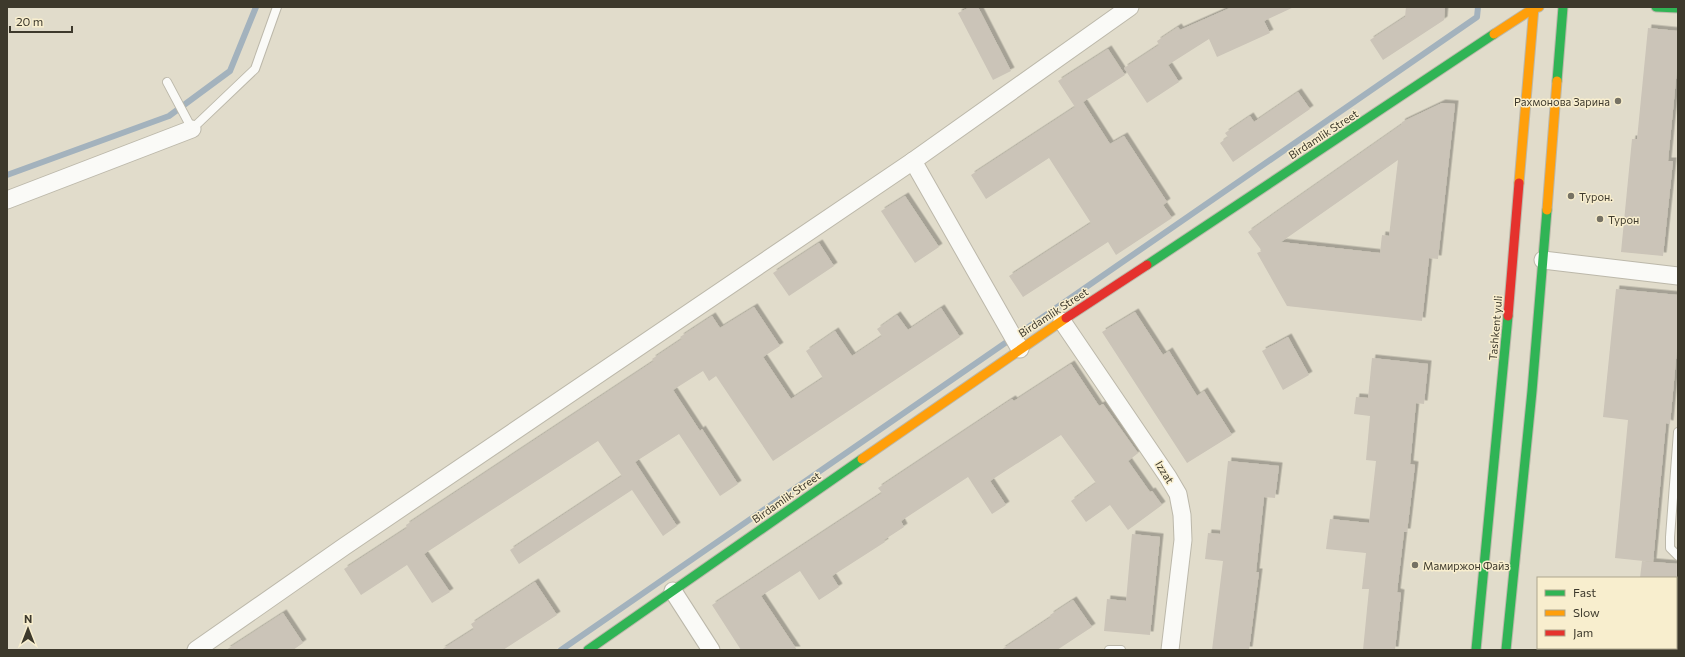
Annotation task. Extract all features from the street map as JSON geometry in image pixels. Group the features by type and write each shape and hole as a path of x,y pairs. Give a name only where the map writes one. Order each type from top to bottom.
{"main road":[{"name":"Birdamlik Street","path":"588,650 1062,320 1536,7"},
{"name":"Tashkent yuli","path":"1476,650 1502,388 1536,7"},
{"path":"1506,650 1532,391 1563,7"},
{"path":"1656,7 1678,8"}],"street":[{"path":"196,650 365,532 914,161 1130,7"},
{"path":"7,200 192,129"},
{"path":"914,161 1020,349"},
{"path":"1543,260 1678,276"},
{"name":"Izzat","path":"1062,320 1178,494 1182,515 1183,540 1170,650"},
{"path":"673,591 711,650"}],"lane":[{"path":"167,82 192,129 255,70 277,7"},
{"path":"1678,432 1670,542 1670,548 1678,556"},
{"path":"1109,650 1121,650"}],"shaded area":[{"path":"1678,621 1678,650 1572,650 1677,649"}],"building":[{"path":"970,7 978,7 1011,71 993,80 958,13"},
{"path":"1232,7 1294,7 1264,21 1270,33 1217,57 1209,39 1168,65 1179,82 1147,103 1124,68 1159,45 1157,41 1178,27 1180,30"},
{"path":"1406,7 1445,7 1444,20 1383,60 1370,40 1405,17"},
{"path":"1648,28 1678,31 1678,59 1668,161 1673,161 1663,256 1621,252 1632,139 1637,139"},
{"path":"1108,49 1125,75 1083,102 1110,144 1124,136 1167,202 1163,205 1172,218 1116,255 1108,242 1023,297 1009,276 1091,223 1049,158 986,199 971,175 1075,107 1058,81"},
{"path":"1298,92 1310,109 1233,162 1220,143 1228,137 1225,133 1250,116 1254,122"},
{"path":"1442,103 1455,104 1438,259 1429,258 1422,321 1287,306 1257,253 1262,251 1248,232 1401,125 1402,122","holes":["1398,160 1389,236 1382,235 1380,253 1281,242"]},
{"path":"905,196 939,247 915,263 881,211"},
{"path":"819,243 834,266 789,296 773,273"},
{"path":"1616,289 1678,295 1678,338 1670,424 1666,423 1653,562 1615,558 1628,420 1603,417"},
{"path":"754,307 780,346 763,357 791,399 823,378 806,351 835,331 852,356 882,336 877,329 897,315 908,330 941,308 960,337 773,461 716,376 709,381 703,371 673,390 700,431 702,429 738,484 720,496 679,434 635,462 677,526 663,536 632,490 519,564 510,550 622,476 598,441 424,554 450,592 432,603 407,565 361,595 344,569 407,528 406,525 654,361 652,359 682,339 680,337 712,316 720,328"},
{"path":"1135,312 1163,355 1169,351 1197,396 1204,391 1232,435 1187,463 1102,332"},
{"path":"1288,337 1309,375 1283,390 1262,351"},
{"path":"1372,358 1428,364 1424,404 1416,403 1410,464 1415,465 1407,532 1404,532 1397,592 1401,593 1395,650 1363,650 1369,589 1362,589 1366,553 1326,549 1330,519 1369,523 1376,461 1366,460 1370,416 1354,414 1356,397 1368,398"},
{"path":"1071,364 1099,406 1103,404 1138,453 1128,461 1150,492 1152,491 1162,505 1128,530 1110,505 1086,522 1071,501 1096,483 1061,435 990,481 1006,505 992,514 968,477 901,521 904,527 884,540 885,542 832,576 839,587 819,600 800,571 761,596 797,650 741,650 712,605 882,493 878,488 1012,399 1014,401"},
{"path":"1228,461 1279,466 1275,498 1264,497 1256,572 1259,572 1249,650 1212,650 1223,561 1205,559 1208,533 1220,534"},
{"path":"1132,534 1160,537 1150,635 1104,631 1107,599 1126,601"},
{"path":"1642,561 1678,564 1678,578 1640,577"},
{"path":"535,582 557,615 503,650 441,650 474,629 471,624"},
{"path":"1073,600 1092,627 1057,650 1001,650 1051,617 1050,615"},
{"path":"283,613 303,643 293,650 226,650"}],"waterway":[{"path":"7,175 169,116 230,71 256,7"},
{"path":"561,650 1477,17 1478,7"}],"traffic: fast":[{"path":"1557,81 1563,7"},
{"path":"1656,7 1678,8"},
{"path":"1147,265 1494,34"},
{"path":"1506,650 1532,391 1547,210"},
{"path":"1476,650 1508,316"},
{"path":"588,650 862,459"}],"traffic: slow":[{"path":"1519,183 1534,7"},
{"path":"1494,34 1534,8 1539,7"},
{"path":"1547,210 1557,81"},
{"path":"862,459 1066,318"}],"traffic: jam":[{"path":"1508,316 1519,183"},
{"path":"1066,318 1147,265"}],"place":[{"name":"Рахмонова Зарина","path":"1618,101"},
{"name":"Турон.","path":"1571,196"},
{"name":"Турон","path":"1600,219"},
{"name":"Мамиржон Файз","path":"1415,565"}]}
